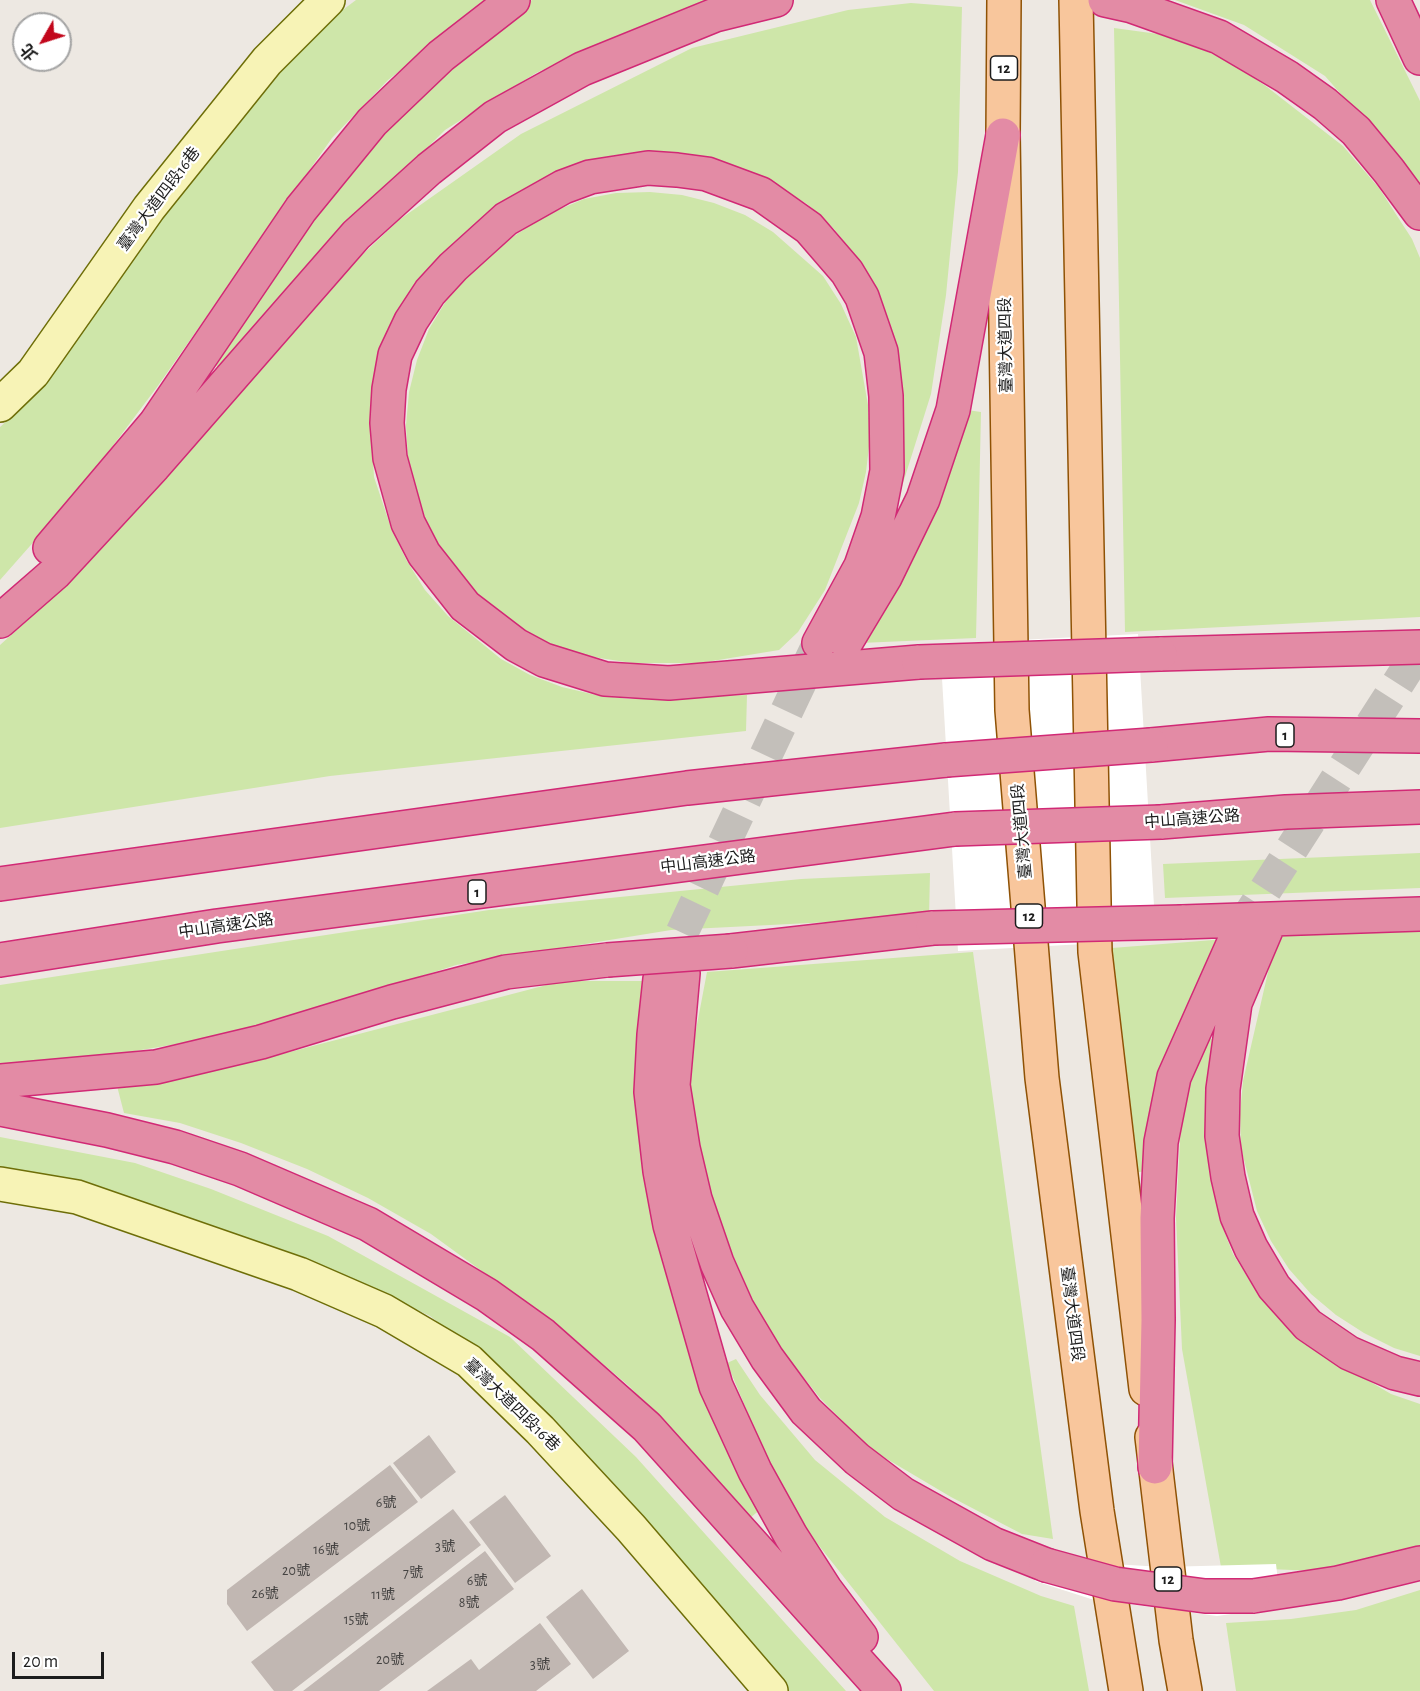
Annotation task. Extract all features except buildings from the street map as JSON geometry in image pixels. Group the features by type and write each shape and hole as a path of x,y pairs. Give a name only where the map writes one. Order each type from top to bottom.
{"highway":[{"path":"0,607 155,424 301,208 372,122 441,56 513,0"},
{"path":"0,621 55,573 154,466 356,235 429,169 495,117 582,69 715,15 776,0"},
{"path":"1393,0 1420,58"},
{"path":"1119,3 1219,38 1297,84 1356,131 1420,213"},
{"path":"1003,135 953,410 923,499 885,577 832,642 878,517 887,471 886,396 881,352 862,297 847,272 809,228 761,194 734,183 687,171 648,168 590,177 563,187 506,219 453,267 430,292 411,321 395,356 389,389 387,423 390,458 408,523 424,554 465,606 507,639 544,660 574,672 616,680 669,682 918,662 1420,647"},
{"name":"1","path":"0,884 687,788 946,760 1269,734 1420,736"},
{"name":"中山高速公路","path":"0,960 229,925 955,829 1161,822 1286,812 1420,807"},
{"path":"0,1081 156,1067 261,1042 392,1002 506,972 607,960 731,951 933,928 1420,914"},
{"path":"1155,1467 1158,1320 1157,1218 1161,1142 1174,1077 1252,931 1235,1003 1223,1089 1222,1136 1237,1216 1251,1248 1274,1287 1308,1325 1349,1353 1395,1373 1420,1379"},
{"path":"901,1691 825,1589 791,1536 755,1471 716,1386 670,1225 660,1171 651,1092 654,1035 672,976 673,1085 683,1148 695,1199 717,1263 737,1308 767,1358 806,1411 857,1459 903,1494 993,1544 1046,1565 1115,1584 1205,1596 1253,1596 1338,1583 1420,1563"},
{"path":"0,1109 107,1130 175,1147 240,1169 368,1224 487,1295 543,1335 647,1426 884,1691"}],"main road":[{"name":"臺灣大道四段","path":"1004,0 1003,135 1012,710 1042,1078 1097,1511 1126,1691"},
{"name":"12","path":"1076,0 1095,952 1176,1640 1185,1691"}],"street":[{"name":"臺灣大道四段16巷","path":"0,405 33,373 149,208 267,61 328,0"},
{"name":"臺灣大道四段16巷","path":"0,1185 77,1197 299,1274 384,1311 469,1361 540,1430 631,1528 771,1691"}],"green space":[{"path":"356,0 491,0 388,80 332,138 157,387 82,487 0,580 0,427 22,407 210,153 279,72 340,12"},
{"path":"532,0 717,0 617,36 536,73 445,130 386,189 223,371 210,361 307,217 407,102"},
{"path":"1175,0 1370,0 1420,101 1420,184 1325,76 1244,25"},
{"path":"911,3 962,7 958,172 946,295 931,394 898,499 898,368 891,328 859,261 834,229 807,204 776,185 580,170 385,347 373,380 370,412 374,477 392,531 407,561 425,590 448,616 501,659 530,675 562,687 596,695 629,699 747,695 746,731 330,776 0,828 0,645 29,619 319,296 399,220 521,134 692,48 848,10"},
{"path":"1114,28 1158,34 1199,48 1232,63 1267,87 1343,146 1379,188 1412,239 1420,258 1420,617 1125,632"},
{"path":"650,192 682,195 714,203 745,215 773,232 823,276 841,304 856,337 868,405 870,438 859,503 825,590 798,632 779,650 700,663 632,663 567,653 537,640 482,603 440,552 425,522 414,491 408,458 406,425 409,392 417,360 429,329 446,301 466,275 490,252 546,215 584,199 616,193"},
{"path":"960,409 981,412 976,638 860,643"},
{"path":"1420,853 1420,888 1165,898 1163,864"},
{"path":"930,873 929,917 671,930 456,965 249,1032 39,1067 0,1066 0,985 489,910 801,879"},
{"path":"1420,928 1420,1356 1394,1348 1336,1315 1311,1294 1289,1269 1271,1241 1257,1211 1241,1148 1240,1114 1243,1081 1277,933"},
{"path":"1226,939 1147,1171 1132,1173 1120,1066 1112,948"},
{"path":"973,952 1053,1539 1022,1534 951,1497 870,1449 820,1398 765,1329 707,1195 688,1072 707,972"},
{"path":"562,981 650,981 646,1120 762,1508 750,1518 629,1386 564,1331 431,1234 368,1198 307,1169 241,1143 180,1123 124,1113 117,1086 263,1059"},
{"path":"1212,1039 1207,1101 1212,1167 1219,1218 1233,1254 1260,1297 1296,1338 1391,1394 1420,1404 1420,1546 1316,1571 1221,1567 1182,1349 1176,1218 1181,1120 1201,1042"},
{"path":"0,1137 135,1163 211,1189 328,1236 510,1337 636,1457 846,1691 783,1691 489,1362 430,1316 388,1296 0,1173"},
{"path":"736,1359 760,1395 815,1460 885,1517 960,1561 1041,1596 1074,1606 1089,1691 934,1691 809,1533 767,1459 727,1363"},
{"path":"1420,1590 1420,1691 1236,1691 1226,1623 1291,1619 1356,1610"}],"pier":[{"path":"1138,634 1156,940 958,951 940,644"},
{"path":"1026,1544 1079,1562 1163,1567 1276,1564 1281,1607 1217,1616 1091,1599 1035,1581"}],"tunnel":[{"path":"661,977 817,647"},
{"path":"1239,931 1420,649"}]}
